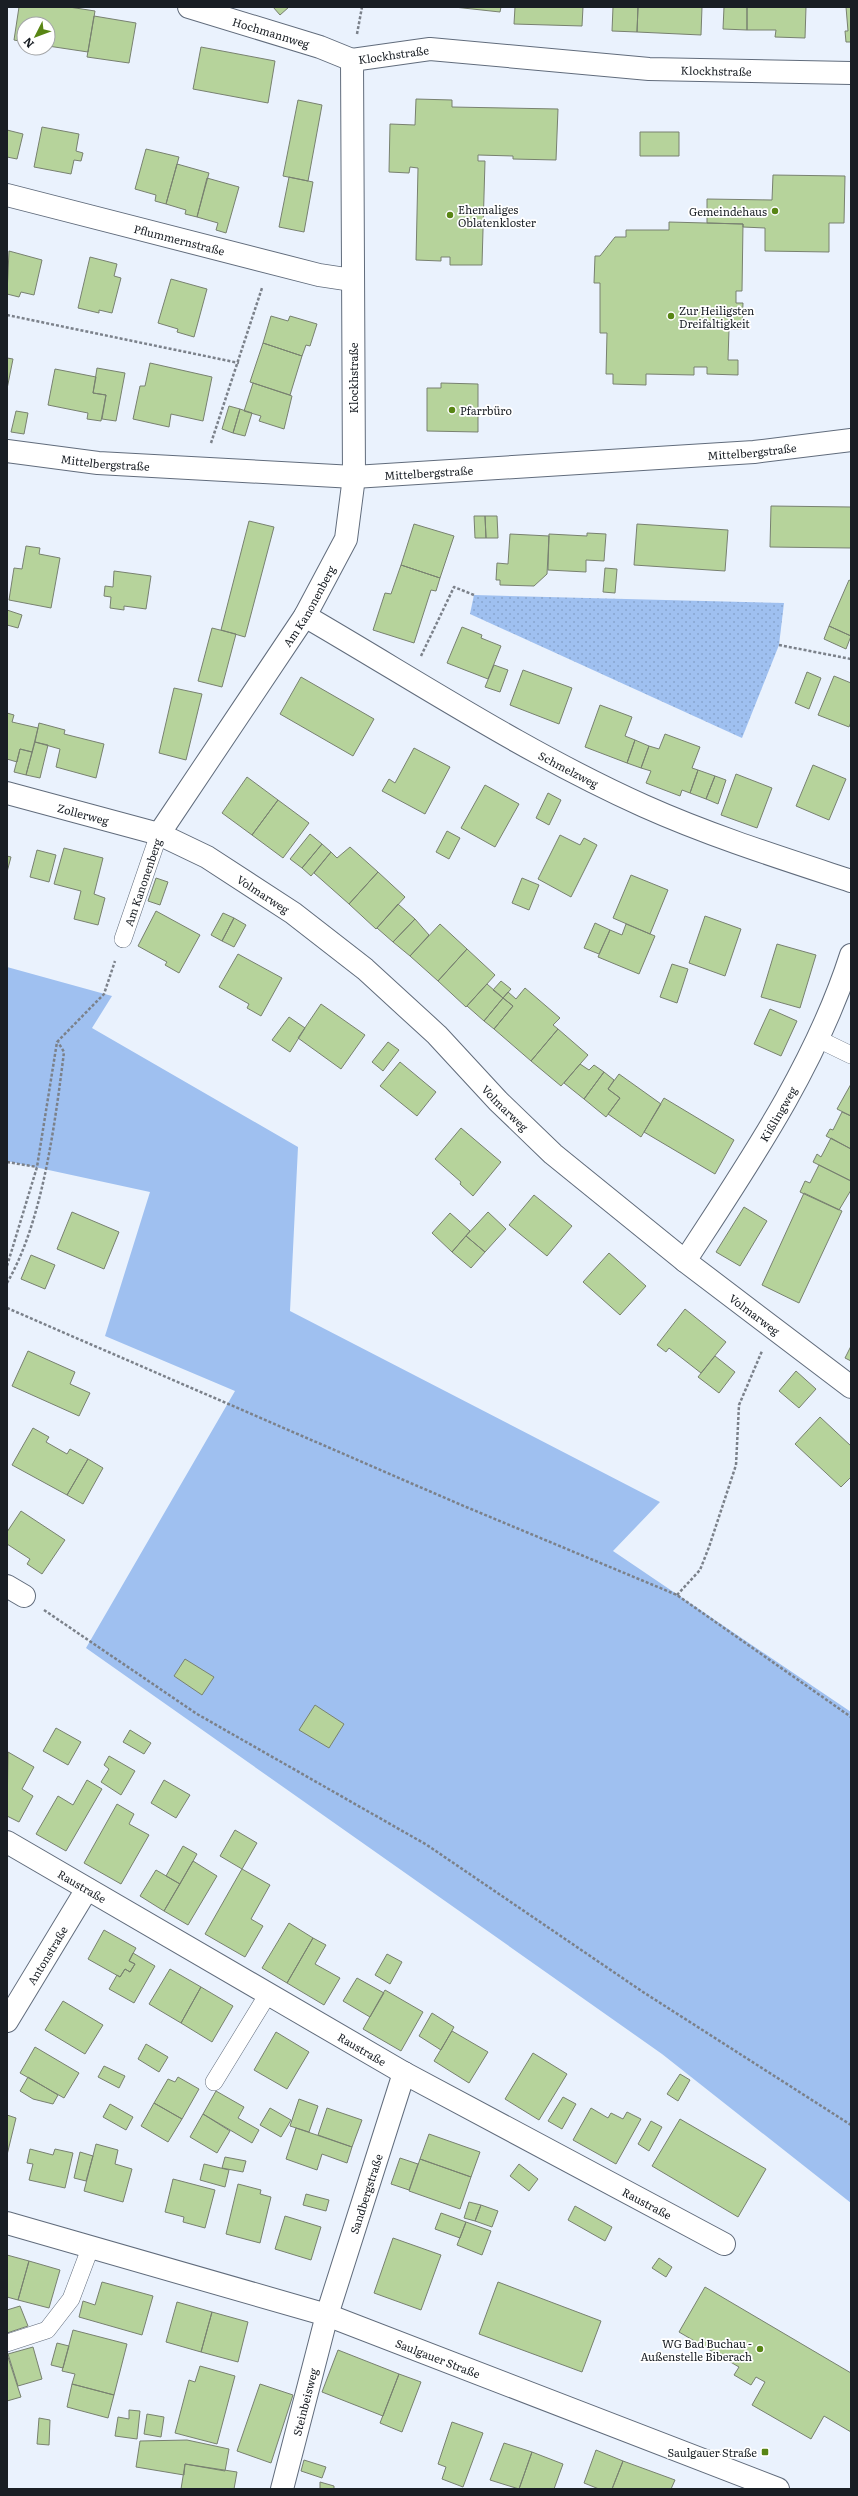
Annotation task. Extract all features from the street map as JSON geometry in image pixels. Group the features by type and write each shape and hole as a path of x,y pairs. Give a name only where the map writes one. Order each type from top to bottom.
{"street":[{"name":"Hochmannweg","path":"189,7 320,47 352,60"},
{"name":"Klockhstraße","path":"354,477 352,60 430,49 648,69 851,74"},
{"name":"Pflummernstraße","path":"7,194 319,275 352,280"},
{"name":"Mittelbergstraße","path":"7,450 98,463 354,477 738,453 851,440"},
{"name":"Am Kanonenberg","path":"159,834 306,616 346,539 354,477"},
{"name":"Schmelzweg","path":"306,616 563,766 644,806 715,835 851,881"},
{"name":"Zollerweg","path":"7,793 159,834"},
{"name":"Volmarweg","path":"159,834 214,861 293,913 365,969 437,1036 498,1101 553,1154 685,1261 772,1329 851,1387"},
{"name":"Kißlingweg","path":"685,1261 782,1110 818,1038 851,956"},
{"name":"Raustraße","path":"7,1842 404,2073 724,2244"},
{"name":"Antonstraße","path":"7,2021 87,1889"},
{"name":"Sandbergstraße","path":"327,2315 404,2073"},
{"name":"Saulgauer Straße","path":"7,2223 327,2315 778,2489"},
{"name":"Steinbeisweg","path":"282,2489 327,2315"}],"lane":[{"name":"Am Kanonenberg","path":"123,938 159,834"},
{"path":"818,1038 851,1055"},
{"path":"214,2082 268,1994"},
{"path":"7,2343 47,2330 70,2299 91,2246"}],"path":[{"path":"201,469 239,363 270,262"},
{"path":"7,316 239,363"},
{"path":"410,677 454,587 474,595"},
{"path":"779,645 851,659"},
{"name":"Am Kanonenberg","path":"58,1042 104,994 123,938"},
{"path":"7,1266 37,1167 58,1042"},
{"path":"7,1283 35,1213 56,1115 64,1052 58,1042"},
{"path":"7,1162 37,1167"},
{"path":"7,1308 459,1504 677,1595 851,1717"},
{"path":"677,1595 700,1570 709,1547 736,1465 739,1405 772,1329"},
{"path":"15,1591 197,1714 427,1844 643,1992 851,2125"}],"shaded area":[{"path":"474,595 784,603 779,645 742,738 470,614"},
{"path":"7,967 112,996 92,1028 298,1147 290,1311 660,1502 613,1551 851,1712 851,2203 662,2054 86,1648 235,1391 105,1336 150,1192 7,1161"}],"building":[{"path":"19,7 69,7 95,11 88,52 56,47 56,16 18,16"},
{"path":"273,7 289,7 280,15"},
{"path":"454,7 501,7 500,12"},
{"path":"515,7 583,7 582,26 514,24"},
{"path":"613,7 638,7 637,32 612,31"},
{"path":"638,7 702,7 701,35 637,32"},
{"path":"724,7 747,7 747,30 723,29"},
{"path":"747,7 806,7 805,38 775,37 776,30 747,30"},
{"path":"846,7 851,7 851,42 846,42 845,31 848,31"},
{"path":"94,16 136,23 129,63 87,57"},
{"path":"16,27 16,40 14,40"},
{"path":"201,47 275,61 268,103 193,89"},
{"name":"Ehemaliges Oblatenkloster","path":"416,99 452,100 452,107 558,109 556,160 513,159 513,156 478,155 478,161 485,161 482,265 450,265 450,257 441,257 441,261 416,260 418,168 410,167 409,173 389,172 390,124 415,125"},
{"path":"298,100 322,105 308,181 283,176"},
{"path":"42,127 79,134 76,151 83,153 81,161 74,160 71,174 34,167"},
{"path":"7,130 23,134 17,159 7,157"},
{"path":"640,132 679,132 679,156 640,156"},
{"path":"146,149 179,157 166,204 155,201 156,195 135,189"},
{"path":"177,164 209,173 197,217 185,214 186,210 166,204"},
{"name":"Gemeindehaus","path":"773,175 845,176 844,223 829,223 829,252 765,251 765,228 743,227 743,224 707,223 707,199 772,200"},
{"path":"289,177 313,182 304,232 279,227"},
{"path":"207,178 239,187 226,233 216,230 218,223 197,217"},
{"name":"Zur Heiligsten Dreifaltigkeit","path":"669,222 743,224 742,291 736,291 736,303 743,303 742,329 729,329 728,360 738,360 738,375 707,374 707,367 694,367 694,375 646,374 646,385 613,384 613,374 606,374 607,333 600,333 600,283 594,283 595,256 600,256 615,237 626,237 626,230 669,230"},
{"path":"9,251 42,260 34,295 21,292 19,297 7,294"},
{"path":"90,257 117,264 114,276 121,278 112,313 99,310 99,313 78,308"},
{"path":"171,279 207,289 194,337 177,332 178,329 158,323"},
{"path":"271,316 288,321 290,316 317,324 310,346 306,345 302,356 263,343"},
{"path":"263,343 302,356 290,395 250,382"},
{"path":"7,358 13,359 7,389"},
{"path":"150,363 212,377 203,421 171,414 169,427 133,419 140,386 145,386"},
{"path":"97,368 125,373 116,421 102,419 106,395 93,393"},
{"path":"55,369 96,377 93,393 106,395 101,421 87,419 88,413 48,405"},
{"path":"253,383 292,396 284,429 259,421 261,416 244,411"},
{"name":"Pfarrbüro","path":"441,383 478,384 478,432 427,431 427,388 441,388"},
{"path":"229,406 240,409 233,433 222,429"},
{"path":"240,409 252,413 245,436 233,433"},
{"path":"16,411 28,413 24,434 11,432"},
{"path":"771,506 851,507 851,548 770,547"},
{"path":"474,516 485,516 486,538 475,538"},
{"path":"485,516 497,516 498,538 486,538"},
{"path":"249,521 274,527 245,637 221,630"},
{"path":"414,524 454,536 440,578 401,565"},
{"path":"637,524 728,530 725,571 634,565"},
{"path":"587,533 606,534 604,561 586,560 586,572 548,570 549,534 587,536"},
{"path":"510,534 549,536 547,574 534,586 500,585 500,580 496,580 497,563 508,564"},
{"path":"26,546 40,548 39,554 60,558 51,608 9,600 14,568 22,569"},
{"path":"401,565 440,578 436,591 431,590 414,643 373,630 385,593 391,594"},
{"path":"605,568 617,569 615,593 603,592"},
{"path":"114,571 151,576 146,609 124,606 124,610 110,608 111,597 104,596 105,586 113,587"},
{"path":"849,580 851,581 851,636 829,626"},
{"path":"7,610 22,615 18,628 7,625"},
{"path":"829,626 851,636 846,649 824,639"},
{"path":"462,627 482,635 481,638 501,646 488,679 447,663"},
{"path":"212,628 236,634 222,687 198,681"},
{"path":"494,665 508,670 500,692 485,687"},
{"path":"523,670 572,688 559,724 510,705"},
{"path":"807,672 821,678 809,709 795,703"},
{"path":"834,676 851,683 851,722 849,727 818,715"},
{"path":"301,677 374,719 353,756 280,714"},
{"path":"174,688 202,694 186,760 159,753"},
{"path":"600,705 632,717 625,736 635,740 627,763 585,747"},
{"path":"7,713 14,715 12,722 38,728 32,752 20,749 17,762 7,759"},
{"path":"39,723 65,730 64,734 104,744 96,778 56,767 60,749 35,742"},
{"path":"665,734 700,747 692,768 698,770 690,793 682,790 680,796 646,783 651,771 641,768 649,746 659,749"},
{"path":"635,740 649,746 641,768 627,763"},
{"path":"35,742 48,745 40,778 26,775"},
{"path":"414,748 450,767 425,814 382,791 389,779 395,783"},
{"path":"20,749 32,752 26,775 14,772"},
{"path":"813,765 846,779 829,820 796,806"},
{"path":"698,770 715,776 706,799 690,793"},
{"path":"736,774 772,788 757,828 721,815"},
{"path":"715,776 726,780 718,804 706,799"},
{"path":"247,777 278,800 252,835 222,813"},
{"path":"485,785 519,804 495,847 461,828"},
{"path":"548,793 561,800 549,825 536,818"},
{"path":"278,800 309,823 283,858 252,835"},
{"path":"447,831 460,838 449,859 436,852"},
{"path":"310,834 322,844 302,868 290,859"},
{"path":"560,835 580,845 584,838 597,845 571,897 538,879"},
{"path":"322,844 331,852 311,876 302,868"},
{"path":"350,847 378,872 349,904 314,873 331,852 337,858"},
{"path":"64,848 103,858 94,894 105,898 98,925 74,919 81,891 54,884"},
{"path":"37,850 56,855 49,882 30,877"},
{"path":"7,856 11,857 7,872"},
{"path":"378,872 405,897 376,929 349,904"},
{"path":"631,875 668,890 650,934 613,918"},
{"path":"156,878 168,882 160,905 148,901"},
{"path":"522,878 539,885 529,910 512,903"},
{"path":"398,904 415,919 393,942 377,928"},
{"path":"156,911 200,935 179,973 165,965 167,962 138,946"},
{"path":"223,913 234,918 222,941 211,935"},
{"path":"705,916 741,929 725,976 689,963"},
{"path":"234,918 246,925 234,947 222,941"},
{"path":"415,919 429,935 410,956 393,942"},
{"path":"595,923 610,930 599,954 584,948"},
{"path":"440,924 467,949 438,981 410,956"},
{"path":"626,924 655,936 639,974 598,957 610,930 622,935"},
{"path":"777,944 816,955 800,1008 761,997"},
{"path":"467,949 495,975 466,1007 438,981"},
{"path":"238,954 282,978 261,1016 247,1008 249,1004 219,987"},
{"path":"672,964 688,969 677,1003 660,997"},
{"path":"501,981 511,989 503,998 493,990"},
{"path":"487,984 503,998 484,1021 467,1006"},
{"path":"525,988 560,1018 553,1025 558,1029 531,1061 494,1029 513,1006 503,998 508,992 516,999"},
{"path":"503,998 513,1006 494,1029 484,1021"},
{"path":"321,1004 365,1035 341,1069 298,1038"},
{"path":"770,1009 797,1021 781,1056 754,1044"},
{"path":"289,1017 305,1028 290,1052 272,1040"},
{"path":"558,1029 588,1055 561,1086 531,1061"},
{"path":"388,1042 399,1050 383,1071 372,1062"},
{"path":"400,1062 436,1092 417,1116 380,1086"},
{"path":"580,1064 589,1070 594,1065 604,1072 584,1099 564,1083"},
{"path":"604,1072 614,1080 608,1089 620,1098 606,1117 584,1099"},
{"path":"619,1074 661,1104 641,1137 608,1114 620,1098 608,1089"},
{"path":"851,1084 851,1116 837,1109"},
{"path":"664,1098 734,1140 715,1174 644,1132"},
{"path":"842,1112 851,1116 851,1149 826,1136 830,1129 833,1130"},
{"path":"461,1128 501,1162 473,1196 460,1184 461,1182 435,1159"},
{"path":"831,1138 851,1149 851,1181 813,1162 817,1154 821,1157"},
{"path":"819,1165 851,1181 851,1190 839,1210 800,1192 805,1181 810,1183"},
{"path":"804,1193 842,1211 799,1303 762,1285"},
{"path":"534,1195 572,1226 547,1256 509,1225"},
{"path":"744,1207 767,1221 740,1266 716,1252"},
{"path":"72,1212 119,1232 104,1269 57,1249"},
{"path":"488,1212 506,1229 485,1252 466,1236"},
{"path":"450,1213 470,1231 452,1252 432,1233"},
{"path":"466,1236 485,1252 471,1268 452,1252"},
{"path":"609,1253 646,1286 620,1315 583,1282"},
{"path":"31,1255 55,1265 45,1289 21,1279"},
{"path":"685,1309 726,1342 701,1373 669,1348 666,1352 657,1345"},
{"path":"851,1346 851,1361 845,1358"},
{"path":"28,1351 75,1372 70,1384 90,1393 79,1416 12,1386"},
{"path":"715,1356 735,1372 719,1393 698,1377"},
{"path":"796,1371 816,1389 799,1408 779,1391"},
{"path":"820,1417 851,1446 851,1477 841,1487 795,1444"},
{"path":"33,1428 49,1437 46,1442 67,1454 70,1449 88,1459 67,1495 12,1465"},
{"path":"88,1459 103,1468 83,1504 67,1495"},
{"path":"21,1511 65,1540 42,1574 27,1564 30,1559 7,1544 7,1532"},
{"path":"185,1659 214,1677 202,1695 174,1676"},
{"path":"315,1705 344,1724 329,1748 299,1730"},
{"path":"56,1728 81,1742 68,1765 43,1751"},
{"path":"130,1730 151,1743 144,1754 123,1742"},
{"path":"8,1752 34,1767 22,1789 33,1796 19,1822 7,1816"},
{"path":"109,1756 135,1771 121,1795 101,1782 109,1769 104,1765"},
{"path":"87,1780 102,1789 66,1851 36,1834 58,1796 73,1805"},
{"path":"164,1780 190,1795 176,1818 151,1803"},
{"path":"117,1804 134,1814 129,1824 149,1835 121,1884 84,1863"},
{"path":"235,1830 257,1843 242,1869 220,1856"},
{"path":"183,1846 197,1854 180,1884 166,1876"},
{"path":"193,1861 217,1876 188,1925 164,1911"},
{"path":"242,1869 270,1885 251,1919 263,1926 245,1957 205,1934"},
{"path":"156,1870 180,1884 164,1911 140,1896"},
{"path":"289,1923 313,1938 287,1983 262,1968"},
{"path":"104,1930 136,1948 129,1961 135,1964 130,1972 125,1969 120,1977 88,1959"},
{"path":"313,1938 326,1945 315,1964 340,1978 324,2005 287,1983"},
{"path":"133,1953 155,1966 134,2003 109,1989 117,1975 120,1977 125,1969 130,1972 135,1964 129,1961"},
{"path":"387,1954 402,1962 390,1984 375,1975"},
{"path":"170,1969 201,1987 181,2023 149,2004"},
{"path":"357,1978 384,1993 370,2017 343,2001"},
{"path":"201,1987 233,2006 212,2042 181,2023"},
{"path":"385,1990 423,2012 401,2051 363,2029"},
{"path":"63,2001 103,2025 85,2054 45,2030"},
{"path":"432,2013 454,2027 441,2050 419,2036"},
{"path":"452,2031 488,2052 469,2083 434,2061"},
{"path":"276,2032 309,2052 287,2089 254,2070"},
{"path":"146,2044 168,2057 159,2072 138,2059"},
{"path":"35,2047 79,2073 64,2098 20,2073"},
{"path":"533,2053 567,2074 539,2120 505,2099"},
{"path":"104,2066 125,2076 119,2088 98,2077"},
{"path":"680,2074 690,2080 678,2101 667,2094"},
{"path":"28,2077 58,2095 53,2104 33,2099 20,2091"},
{"path":"178,2077 199,2089 182,2119 154,2103 168,2079 175,2082"},
{"path":"216,2091 244,2107 238,2118 259,2130 252,2143 203,2114"},
{"path":"563,2097 576,2104 562,2129 548,2121"},
{"path":"299,2099 318,2106 309,2132 290,2126"},
{"path":"154,2103 182,2119 168,2142 141,2126"},
{"path":"110,2104 133,2117 126,2130 103,2117"},
{"path":"270,2108 291,2120 281,2137 260,2125"},
{"path":"327,2108 362,2120 352,2147 318,2135"},
{"path":"591,2108 608,2118 611,2113 623,2119 627,2112 641,2119 616,2164 573,2140"},
{"path":"203,2114 230,2131 217,2153 190,2137"},
{"path":"7,2115 16,2118 7,2155"},
{"path":"680,2119 766,2169 738,2217 652,2166"},
{"path":"651,2121 662,2127 649,2151 638,2144"},
{"path":"296,2128 352,2147 347,2163 322,2154 317,2170 286,2159"},
{"path":"429,2134 480,2152 471,2177 420,2159"},
{"path":"96,2144 118,2150 115,2164 132,2169 123,2202 84,2191"},
{"path":"30,2149 53,2155 55,2149 73,2153 65,2188 29,2180 33,2164 27,2163"},
{"path":"80,2152 93,2156 86,2181 74,2178"},
{"path":"225,2157 246,2161 243,2172 222,2168"},
{"path":"400,2158 418,2164 409,2190 391,2184"},
{"path":"420,2159 471,2177 460,2209 409,2191"},
{"path":"204,2164 229,2170 225,2187 200,2180"},
{"path":"519,2164 538,2179 529,2191 510,2176"},
{"path":"173,2179 215,2190 205,2228 183,2222 184,2217 165,2212"},
{"path":"238,2184 261,2190 260,2194 271,2197 260,2243 226,2234"},
{"path":"306,2194 329,2200 326,2211 303,2205"},
{"path":"469,2202 481,2205 475,2221 464,2218"},
{"path":"481,2205 498,2211 492,2227 475,2221"},
{"path":"575,2206 612,2227 605,2241 568,2220"},
{"path":"441,2213 466,2222 460,2238 435,2229"},
{"path":"285,2216 321,2227 311,2260 275,2249"},
{"path":"466,2222 491,2231 482,2255 457,2245"},
{"path":"393,2238 441,2255 421,2310 374,2293"},
{"path":"7,2255 29,2261 18,2300 7,2297"},
{"path":"659,2258 672,2267 666,2277 652,2268"},
{"path":"29,2261 60,2270 49,2308 18,2300"},
{"path":"102,2282 153,2296 142,2335 79,2317 83,2301 95,2305"},
{"path":"498,2282 601,2321 582,2372 479,2334"},
{"name":"WG Bad Buchau - Außenstelle Biberach","path":"705,2287 851,2373 851,2432 824,2416 811,2439 752,2405 765,2382 756,2377 751,2385 734,2375 739,2367 679,2332"},
{"path":"177,2302 212,2312 201,2352 166,2342"},
{"path":"20,2306 28,2326 7,2333 7,2310"},
{"path":"212,2312 248,2322 238,2362 201,2352"},
{"path":"73,2330 127,2344 114,2395 72,2384 75,2374 62,2371"},
{"path":"57,2343 69,2346 63,2368 51,2365"},
{"path":"33,2347 42,2379 18,2386 8,2354"},
{"path":"338,2350 399,2374 383,2416 322,2392"},
{"path":"7,2354 21,2397 7,2401"},
{"path":"200,2366 235,2376 217,2444 175,2433 189,2380 195,2382"},
{"path":"399,2374 421,2382 402,2432 380,2423"},
{"path":"72,2384 114,2395 108,2418 67,2407"},
{"path":"260,2384 293,2395 271,2463 237,2451"},
{"path":"129,2410 140,2411 137,2439 115,2436 118,2417 129,2419"},
{"path":"147,2414 164,2417 161,2437 144,2434"},
{"path":"39,2418 50,2420 49,2445 37,2444"},
{"path":"452,2422 483,2433 463,2487 442,2479 446,2467 438,2464"},
{"path":"187,2440 229,2449 225,2471 185,2464 184,2475 136,2467 140,2441"},
{"path":"504,2443 532,2452 519,2489 490,2480"},
{"path":"596,2450 623,2461 612,2489 599,2489 584,2483"},
{"path":"532,2452 563,2464 554,2489 519,2489"},
{"path":"304,2460 326,2467 322,2478 301,2471"},
{"path":"623,2461 675,2480 671,2489 612,2489"},
{"path":"185,2464 237,2472 234,2489 181,2489"},
{"path":"320,2482 334,2486 334,2489 320,2489"}],"place":[{"name":"Gemeindehaus","path":"775,211"},
{"name":"Ehemaliges Oblatenkloster","path":"450,215"},
{"name":"Zur Heiligsten Dreifaltigkeit","path":"671,316"},
{"name":"Pfarrbüro","path":"452,410"},
{"name":"WG Bad Buchau - Außenstelle Biberach","path":"760,2349"},
{"name":"Saulgauer Straße","path":"765,2452"}]}
